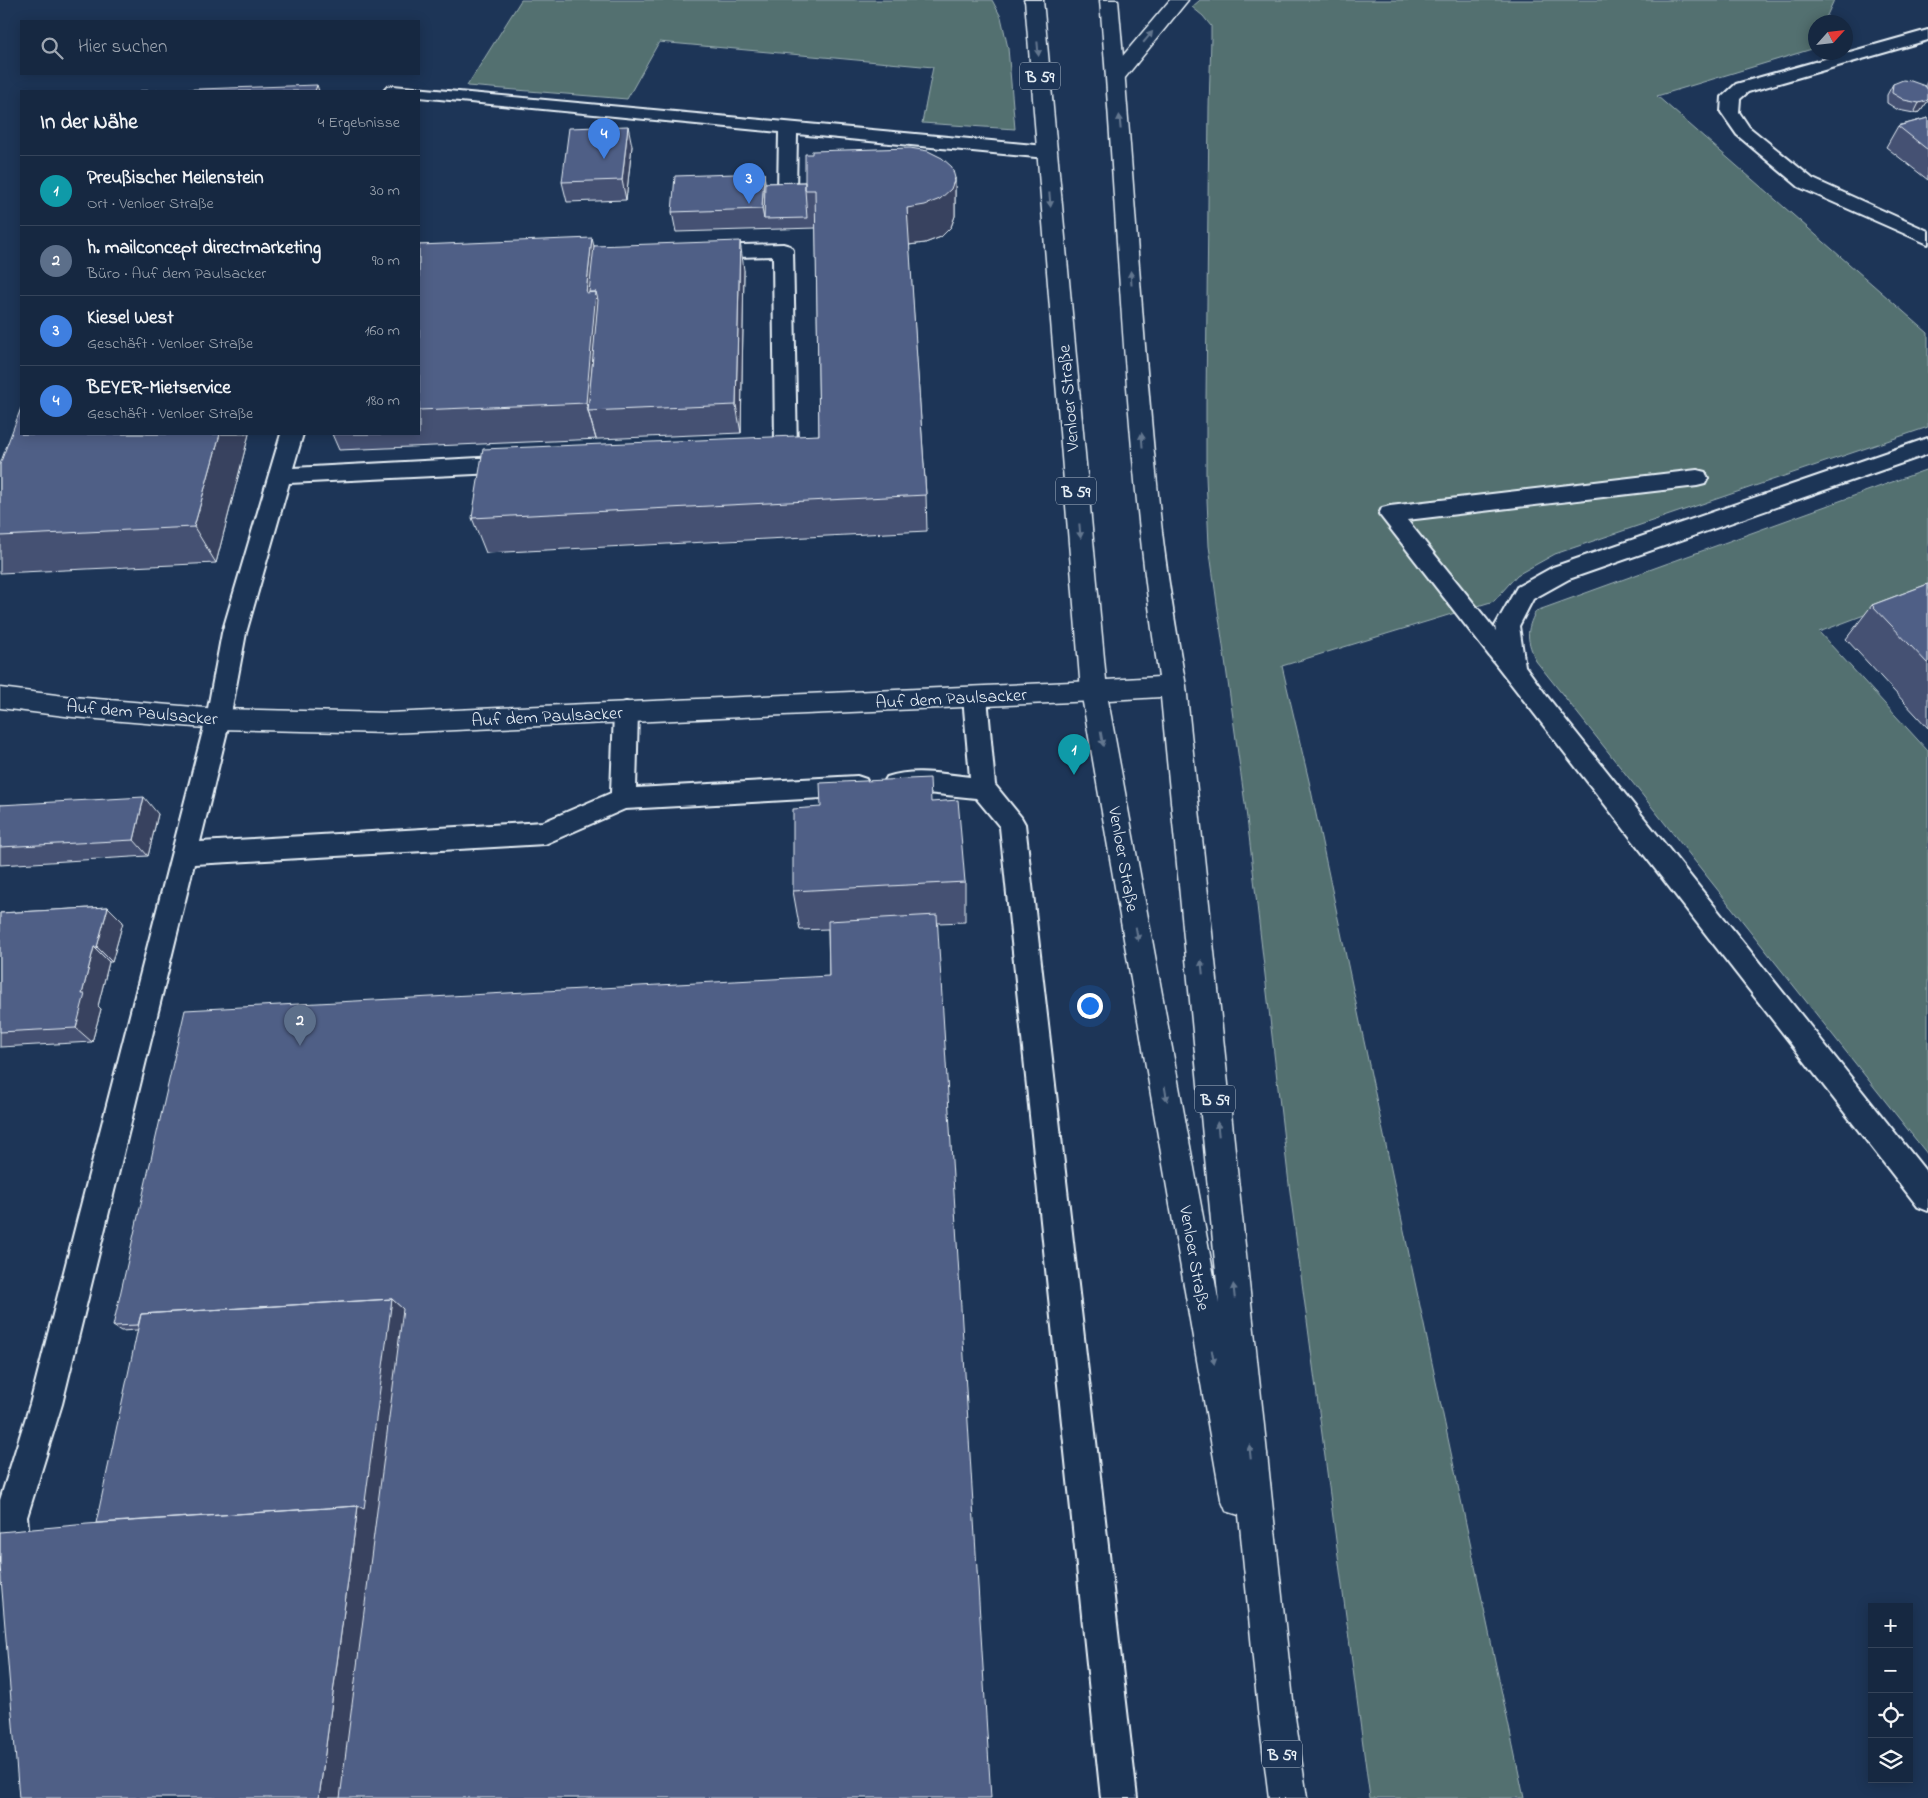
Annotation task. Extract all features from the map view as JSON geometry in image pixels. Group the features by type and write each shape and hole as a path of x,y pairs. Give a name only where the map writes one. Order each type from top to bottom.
{"main road":[{"name":"Venloer Straße","path":"1034,0 1094,691 1276,1710"},
{"name":"Venloer Straße","path":"1109,0 1117,75 1145,489 1160,613 1173,686 1276,1710 1288,1798"},
{"path":"1117,75 1179,0"},
{"name":"Auf dem Paulsacker","path":"0,698 73,707 218,719 389,723 975,697 1173,686"}],"lane":[{"path":"1928,35 1742,88 1731,97 1730,112 1743,131 1806,183 1928,238"},
{"path":"420,92 1046,152"},
{"path":"787,193 788,127"},
{"path":"747,452 786,450 783,250 788,229"},
{"path":"685,253 783,250"},
{"path":"18,1594 11,1517 46,1404 218,719 234,633 292,435"},
{"path":"1513,668 1508,626 1525,593 1561,573 1928,446"},
{"path":"280,476 538,463"},
{"path":"1697,478 1390,514 1928,1196"},
{"path":"975,697 983,788 1012,824 1119,1798"},
{"path":"623,799 626,712"},
{"path":"183,854 545,833 623,799 917,782 983,788"}],"green space":[{"path":"521,0 992,0 1001,17 1008,48 1015,129 922,123 933,67 659,42 627,99 467,86"},
{"path":"1200,0 1834,0 1827,15 1808,15 1808,50 1657,96 1928,333 1928,427 1555,554 1517,575 1494,601 1282,666 1309,781 1524,1798 1370,1798 1289,1184 1247,818 1209,546 1206,476 1206,402 1211,26 1192,7"},
{"path":"1928,469 1928,591 1819,632 1928,751 1928,1155 1536,661 1528,636 1536,611"}],"building":[{"path":"1903,80 1925,86 1928,90 1928,99 1919,103 1904,100 1892,93 1893,84"},
{"path":"317,85 315,90 170,90"},
{"path":"1928,118 1928,150 1898,126"},
{"path":"628,126 622,180 562,182 569,128"},
{"path":"910,148 928,151 942,158 952,167 955,178 951,189 940,199 925,205 907,208 926,495 472,518 483,449 819,435 815,190 805,190 805,154 812,154 812,151"},
{"path":"764,173 762,209 672,212 675,176"},
{"path":"805,182 807,218 764,219 765,183"},
{"path":"592,238 586,293 596,292 586,403 420,410 420,245"},
{"path":"740,241 736,405 588,411 598,300 596,292 589,292 594,246"},
{"path":"20,411 20,435 220,435 194,527 0,536 0,464"},
{"path":"1928,584 1928,664 1872,605"},
{"path":"930,778 931,802 958,800 965,882 793,891 793,809 821,807 820,783"},
{"path":"144,797 134,840 0,847 0,805"},
{"path":"108,907 97,947 94,947 82,994 85,994 76,1028 0,1032 0,913"},
{"path":"937,915 991,1798 340,1798 403,1309 392,1299 141,1314 138,1325 113,1326 185,1010 829,976 828,921"},
{"path":"392,1299 364,1509 358,1506 96,1523 141,1314"},
{"path":"358,1506 319,1798 19,1798 0,1566 0,1532 87,1524"}],"place":[{"name":"BEYER-Mietservice","path":"604,159"},
{"name":"Kiesel West","path":"749,204"},
{"name":"Preußischer Meilenstein","path":"1074,775"},
{"name":"h. mailconcept directmarketing","path":"300,1046"}]}
